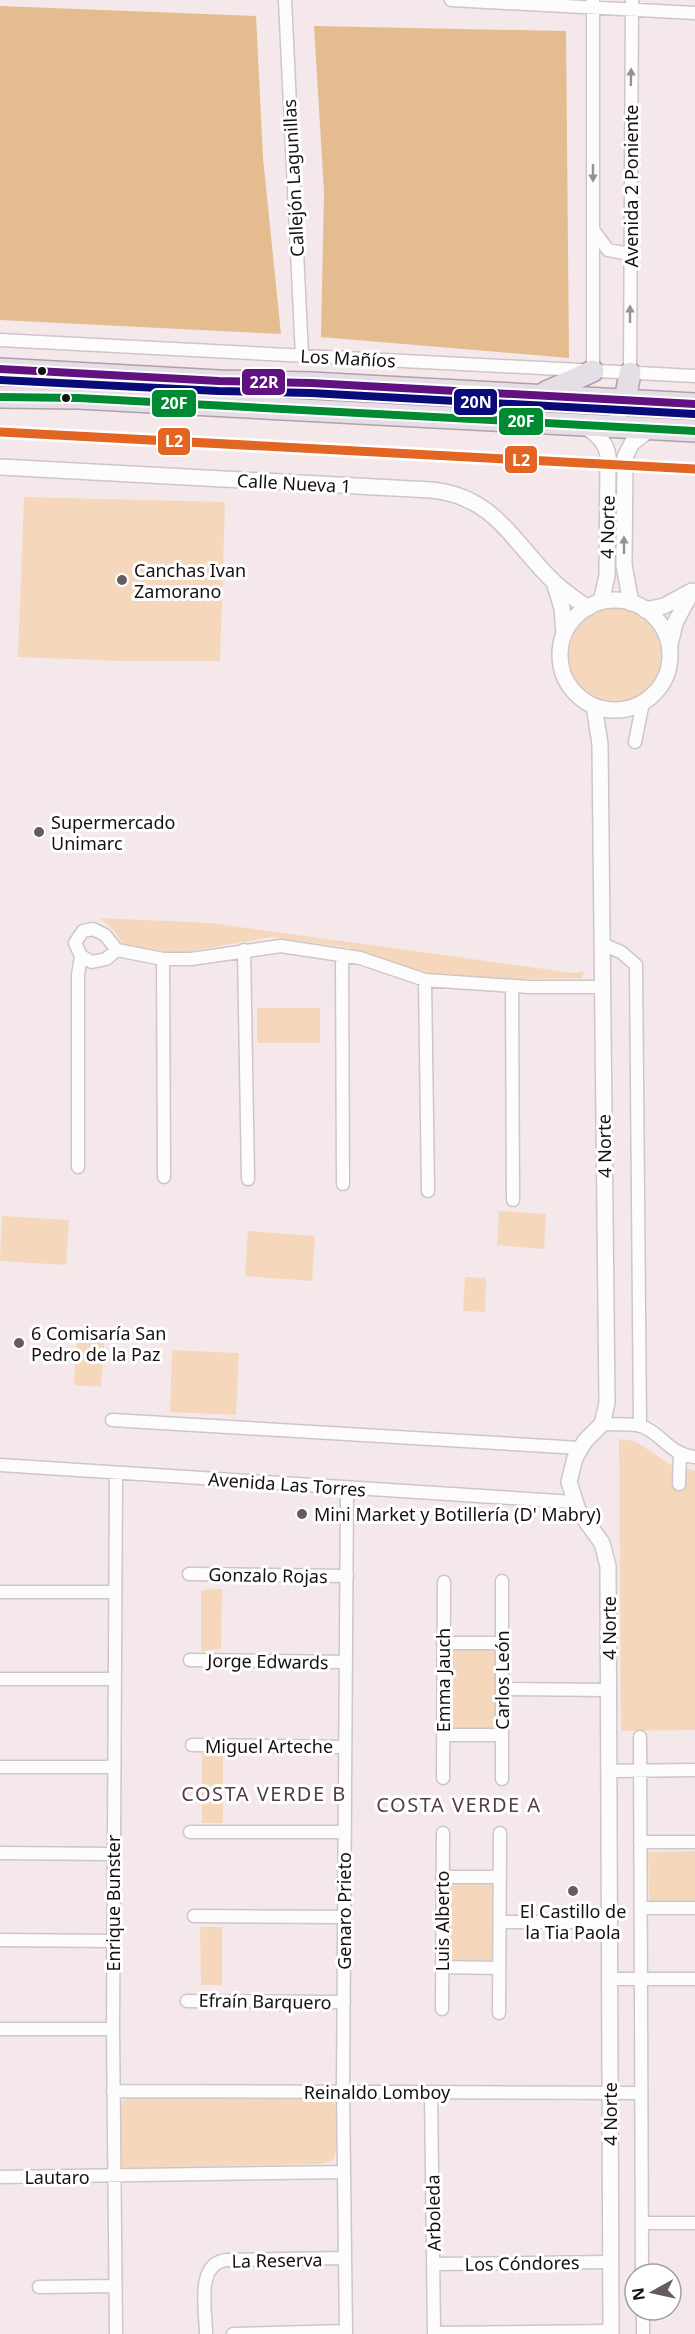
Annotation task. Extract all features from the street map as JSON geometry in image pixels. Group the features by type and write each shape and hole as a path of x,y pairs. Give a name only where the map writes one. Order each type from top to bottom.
{"highway":[{"path":"0,369 540,394 695,404"},
{"path":"540,394 593,371"},
{"path":"584,425 614,413 625,399 630,373"},
{"path":"0,397 78,398 695,431"}],"street":[{"name":"Callejón Lagunillas","path":"285,0 302,356"},
{"path":"451,0 632,5 695,13"},
{"name":"Avenida 2 Poniente","path":"593,4 593,371"},
{"name":"Avenida 2 Poniente","path":"630,373 632,5"},
{"path":"593,230 608,250 630,254"},
{"name":"Los Mañíos","path":"0,340 695,376"},
{"name":"4 Norte","path":"584,425 602,440 608,456 607,576 595,605"},
{"name":"4 Norte","path":"650,429 632,443 625,457 625,576 638,606 660,623 670,651"},
{"name":"Calle Nueva 1","path":"0,467 442,491 464,497 485,509 499,520 554,581 595,605"},
{"name":"Calle Nueva 1","path":"554,581 562,608 564,635"},
{"path":"694,590 675,623 669,661 664,680 658,689 643,702 619,710 594,706 577,694 565,676 561,656 564,635 574,619 595,605 616,600 638,606 664,606 694,590"},
{"path":"635,742 643,702"},
{"name":"4 Norte","path":"594,706 600,744 607,1411 602,1424 580,1448 570,1475 574,1502 602,1543 608,1566 610,2332"},
{"path":"117,950 106,959 97,962 87,961 81,956 75,943 79,934 88,929 101,932 117,950 163,959 191,959 281,946 360,958 425,980 512,986 602,987"},
{"name":"4 Norte","path":"602,944 621,952 636,965 639,1426"},
{"path":"244,950 248,1179"},
{"path":"342,955 343,1184"},
{"path":"78,1167 78,975 81,956"},
{"path":"163,959 164,1177"},
{"path":"425,980 428,1191"},
{"path":"512,986 513,1200"},
{"path":"112,1420 580,1448"},
{"path":"602,1424 639,1426 680,1453 695,1457"},
{"path":"679,1484 680,1453"},
{"name":"Avenida Las Torres","path":"0,1465 574,1502"},
{"name":"Enrique Bunster","path":"116,1473 113,1941 116,2334"},
{"name":"Genaro Prieto","path":"346,2333 343,2092 347,1488"},
{"name":"Gonzalo Rojas","path":"189,1574 347,1576"},
{"name":"Carlos León","path":"502,1581 502,1779"},
{"name":"Emma Jauch","path":"443,1778 444,1582"},
{"path":"0,1592 115,1592"},
{"path":"443,1643 502,1643"},
{"name":"Jorge Edwards","path":"190,1660 346,1662"},
{"path":"0,1679 115,1679"},
{"path":"502,1689 609,1690"},
{"path":"443,1735 502,1735"},
{"name":"4 Norte","path":"640,1737 642,2262"},
{"name":"Miguel Arteche","path":"192,1745 345,1747"},
{"path":"0,1767 114,1767"},
{"path":"609,1771 695,1770"},
{"path":"190,1832 345,1832"},
{"name":"Luis Alberto","path":"442,2009 443,1833"},
{"path":"499,2013 500,1833"},
{"path":"640,1842 695,1842"},
{"path":"0,1853 114,1854"},
{"path":"442,1877 500,1877"},
{"path":"641,1908 695,1908"},
{"path":"194,1916 344,1917"},
{"path":"500,1922 609,1922"},
{"path":"0,1940 113,1941"},
{"path":"442,1968 500,1968"},
{"path":"610,1979 695,1979"},
{"name":"Efraín Barquero","path":"187,2001 344,2002"},
{"path":"0,2029 113,2029"},
{"name":"Reinaldo Lomboy","path":"113,2091 641,2093"},
{"name":"Arboleda","path":"431,2092 434,2333"},
{"name":"Lautaro","path":"0,2177 344,2172"},
{"path":"642,2223 695,2223"},
{"name":"La Reserva","path":"206,2334 206,2281 211,2266 216,2263 227,2260 344,2258"},
{"name":"Los Cóndores","path":"433,2264 610,2262"},
{"path":"39,2287 115,2286"},
{"path":"434,2333 610,2332"},
{"path":"233,2334 346,2333"}],"shaded area":[{"path":"0,6 256,16 263,158 281,334 0,320"},
{"path":"314,26 566,31 569,358 321,337 324,192"},
{"name":"Canchas Ivan Zamorano","path":"24,497 225,502 220,661 121,661 18,657"},
{"path":"617,608 635,612 651,622 661,638 665,656 661,674 651,690 635,700 617,704 599,700 583,690 573,674 569,656 573,638 583,622 599,612"},
{"path":"100,918 210,923 573,973 584,972 582,978 516,979 449,976 419,972 344,947 272,937 179,953 123,945 116,933"},
{"path":"257,1008 320,1008 320,1043 257,1043"},
{"path":"499,1211 546,1214 544,1249 497,1245"},
{"path":"2,1216 69,1220 66,1265 0,1261"},
{"path":"248,1231 315,1236 312,1281 245,1276"},
{"path":"465,1277 486,1278 485,1312 463,1311"},
{"path":"77,1329 105,1331 101,1387 74,1385"},
{"path":"172,1350 239,1353 236,1415 170,1412"},
{"path":"619,1439 635,1441 669,1464 695,1471 695,1730 621,1731"},
{"path":"222,1589 221,1649 201,1651 201,1590"},
{"path":"455,1647 493,1648 497,1654 495,1725 490,1731 454,1730 448,1723 449,1653"},
{"path":"202,1753 223,1753 223,1823 202,1823"},
{"path":"695,1851 695,1901 649,1901 648,1852"},
{"path":"454,1883 489,1883 495,1887 495,1957 490,1963 453,1963 447,1960 447,1886"},
{"path":"200,1927 222,1927 222,1985 201,1985"},
{"path":"134,2097 327,2097 333,2100 335,2105 338,2131 335,2156 332,2161 319,2164 124,2168 120,2165 118,2109 123,2101"}],"transit line":[{"name":"22R","path":"0,369 695,404"},
{"name":"20N","path":"0,380 218,391 311,393 694,414"},
{"name":"20F","path":"0,397 78,398 695,431"},
{"name":"L2","path":"0,432 695,469"}],"place":[{"name":"Canchas Ivan Zamorano","path":"122,580"},
{"name":"Supermercado Unimarc","path":"39,832"},
{"name":"6 Comisaría San Pedro de la Paz","path":"19,1343"},
{"name":"Mini Market y Botillería (D' Mabry)","path":"302,1514"},
{"name":"El Castillo de la Tia Paola","path":"573,1891"}],"district":[{"name":"COSTA VERDE B","path":"264,1793"},
{"name":"COSTA VERDE A","path":"459,1804"}]}
